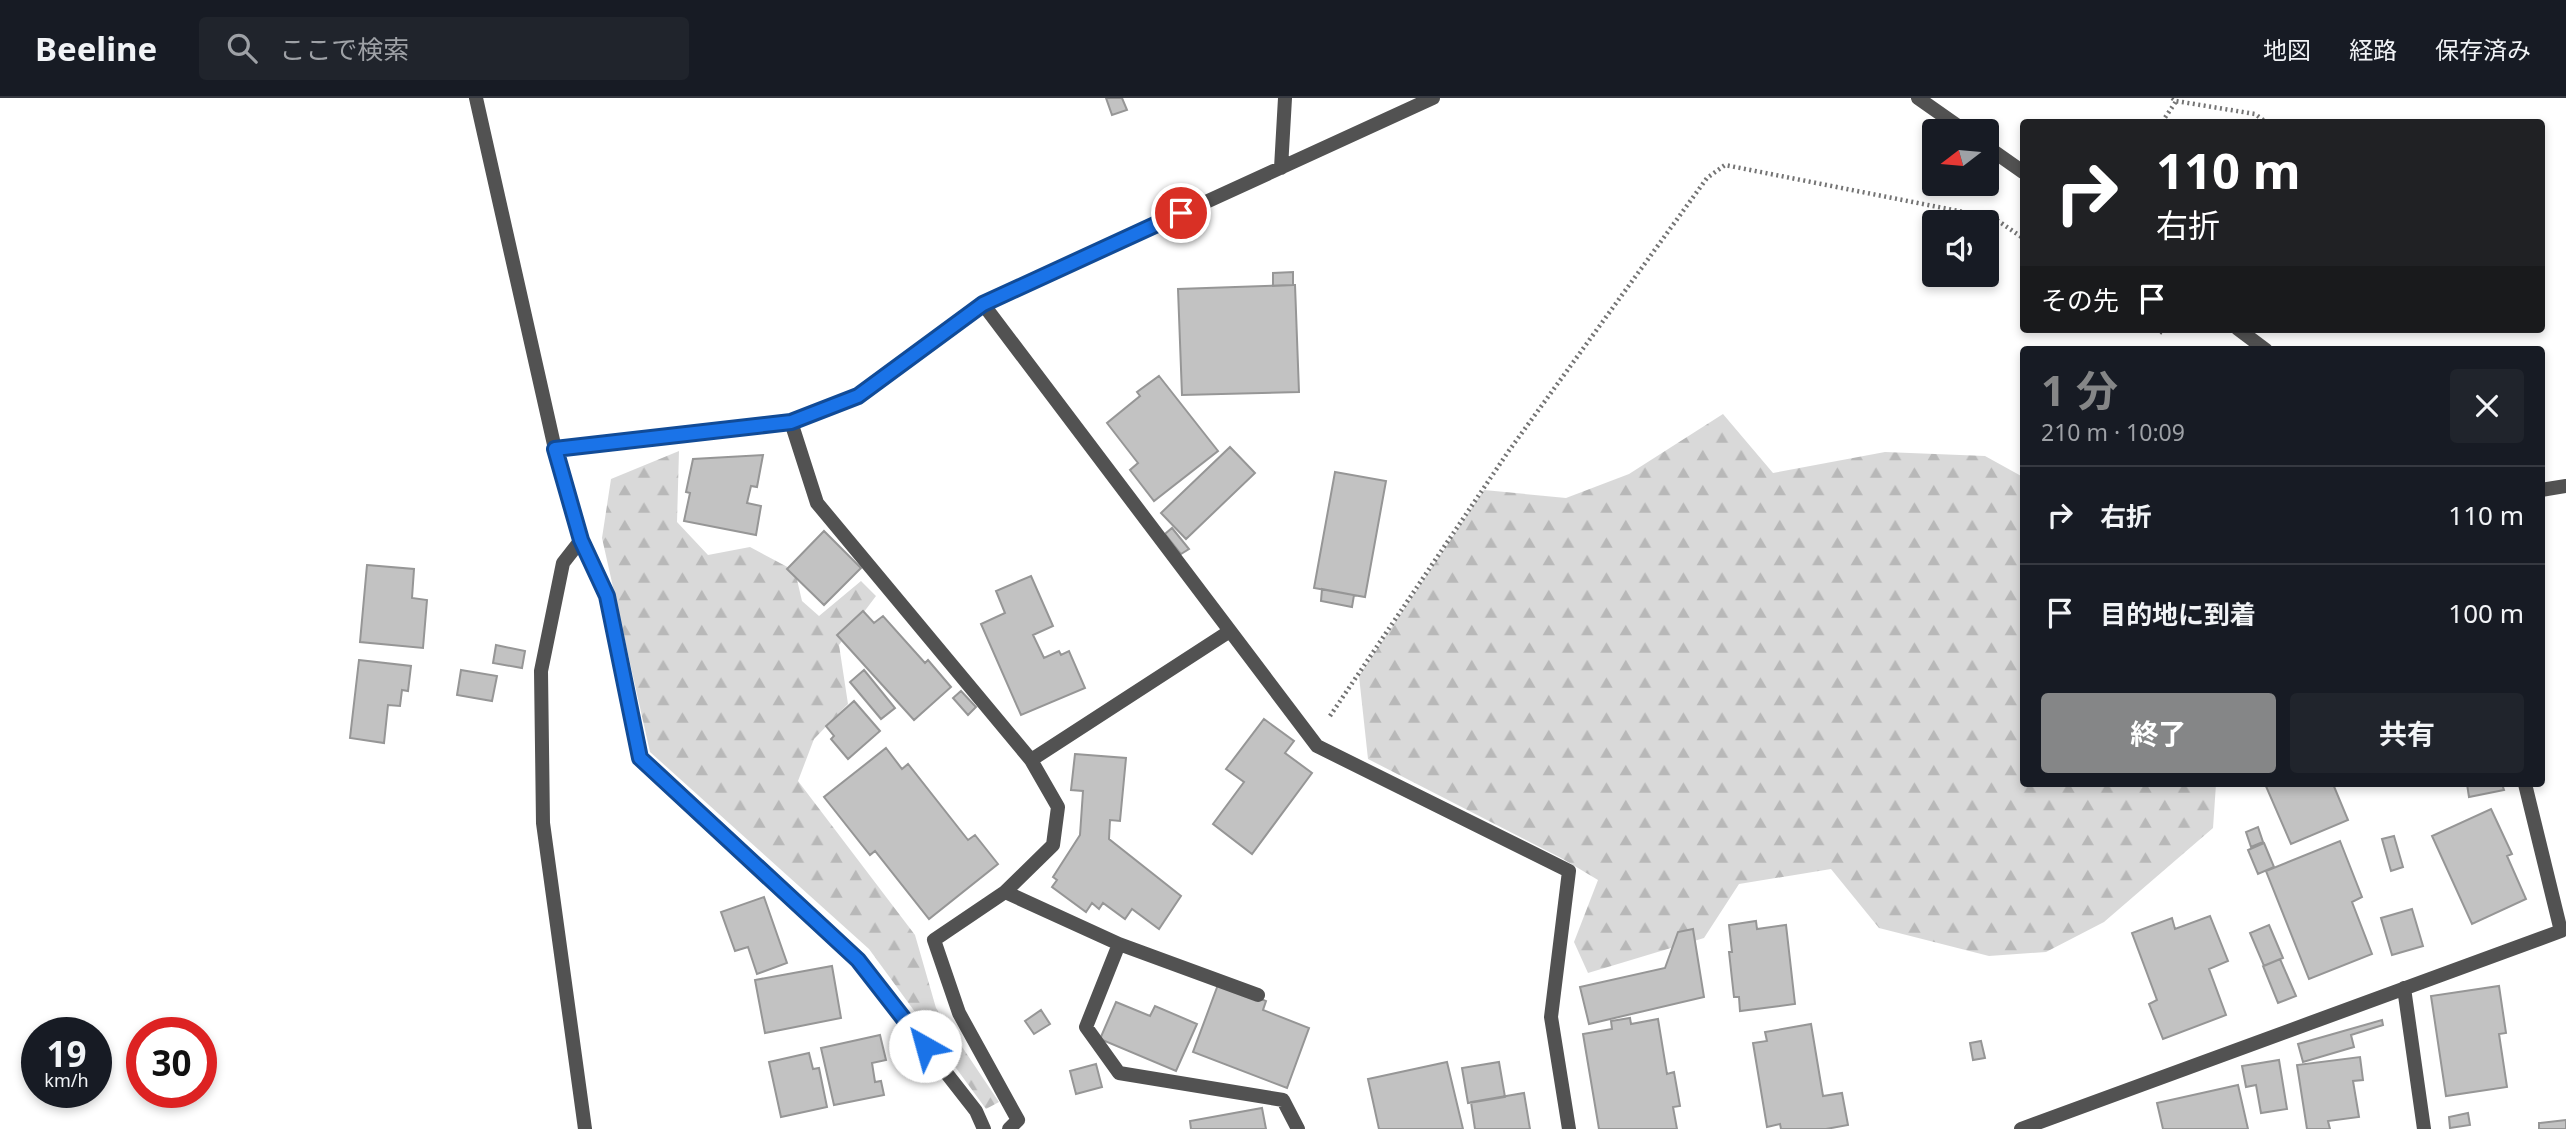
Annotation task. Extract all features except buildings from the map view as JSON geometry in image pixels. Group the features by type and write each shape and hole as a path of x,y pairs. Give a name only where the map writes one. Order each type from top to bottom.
{"street":[{"path":"476,98 555,449 581,540 607,596 640,758 858,960 976,1111 984,1129"},
{"path":"1281,168 1285,98"},
{"path":"555,449 791,422 858,396 983,304 1433,98"},
{"path":"1918,98 1948,119"},
{"path":"1999,155 2020,170"},
{"path":"983,304 1317,746 1569,871 1551,1017 1569,1129"},
{"path":"2243,333 2261,346"},
{"path":"791,422 817,503 1031,760 1058,807 1052,845 1005,892 934,940 959,1013 1018,1120 1009,1129"},
{"path":"2545,489 2566,486"},
{"path":"581,540 563,563 541,671 541,685 542,823 585,1129"},
{"path":"1031,760 1230,632"},
{"path":"2021,1129 2561,931 2526,787"},
{"path":"1005,892 1119,944 1258,995"},
{"path":"1119,944 1086,1027 1119,1073 1283,1100 1298,1129"},
{"path":"2404,988 2424,1129"}],"path":[{"path":"2164,119 2176,99 2255,114 2262,119"},
{"path":"1317,746 1331,712 1508,452 1707,178 1725,165 1994,218 2020,236"}],"green space":[{"path":"1723,414 1773,473 1885,452 1985,456 2020,475 2020,787 2216,787 2213,828 2104,922 2046,952 1989,956 1879,928 1831,869 1739,884 1704,938 1588,973 1574,942 1598,880 1563,859 1368,759 1359,676 1484,490 1566,498 1629,474"},
{"path":"679,451 677,522 708,555 750,547 795,571 802,601 819,616 861,581 876,596 839,645 848,704 814,739 798,781 915,935 936,1008 999,1102 986,1109 869,949 650,752 602,538 611,479"}],"route":[{"path":"925,1046 858,960 640,758 607,596 581,540 555,449 791,422 858,396 983,304 1181,213"}]}
